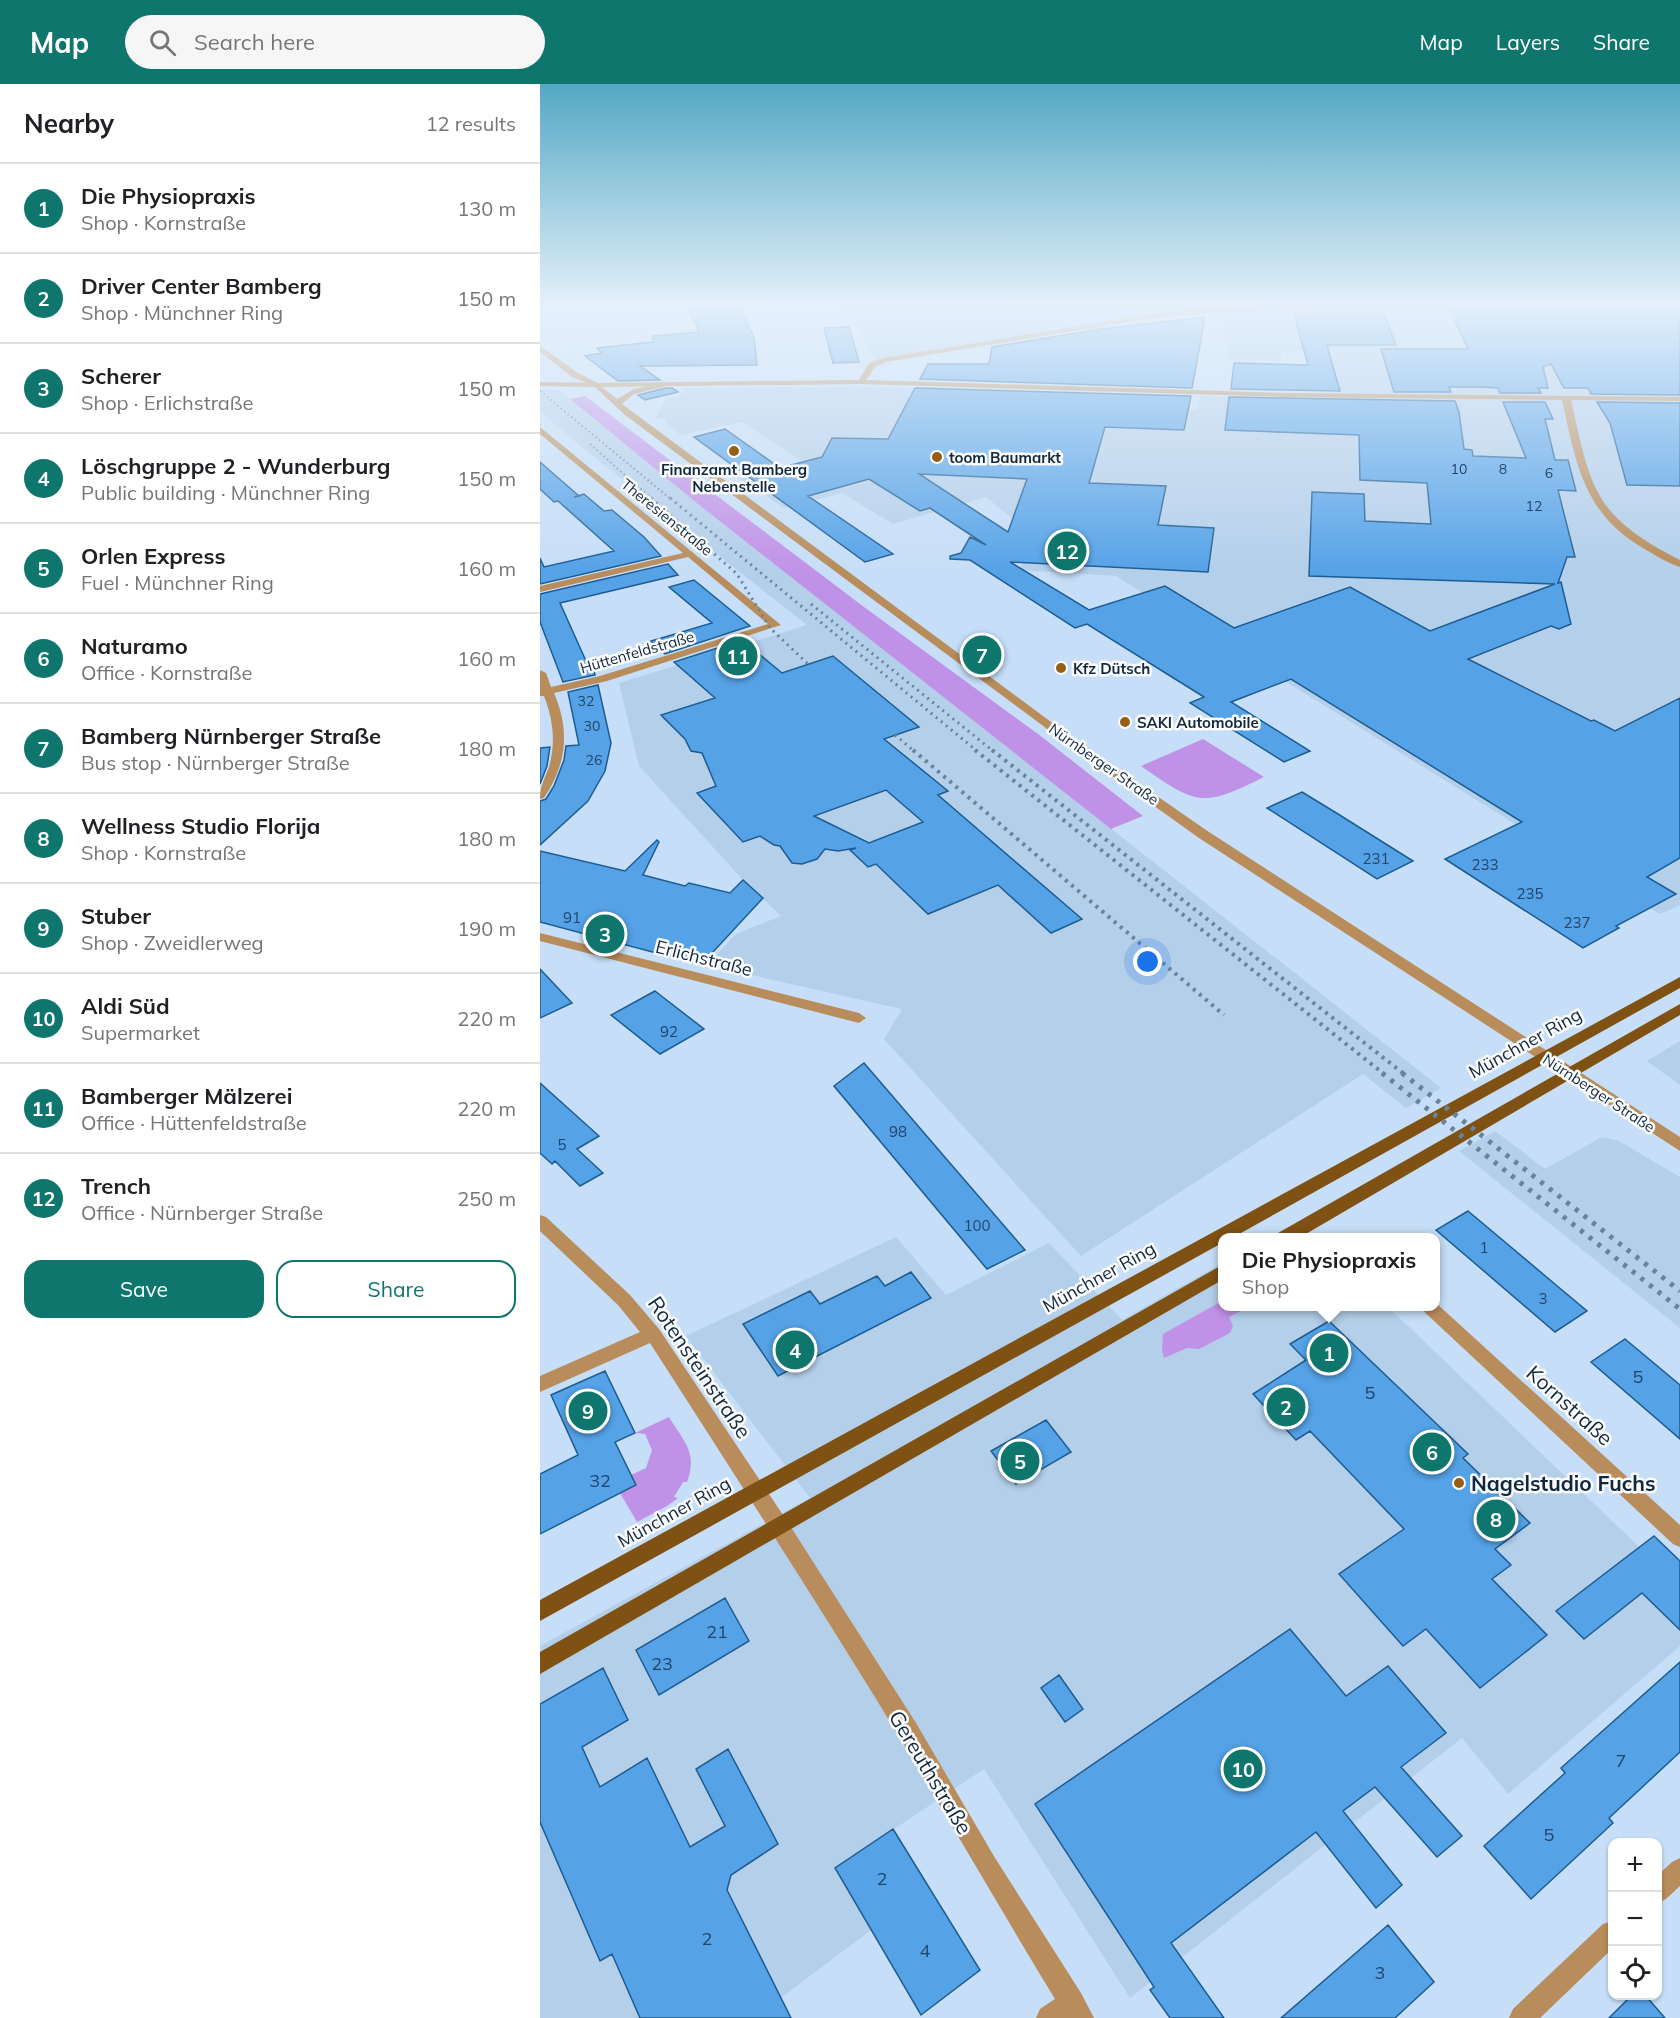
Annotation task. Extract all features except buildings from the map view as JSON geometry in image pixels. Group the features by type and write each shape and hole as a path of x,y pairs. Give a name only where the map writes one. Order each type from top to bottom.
{"main road":[{"name":"Münchner Ring","path":"1225,1233 1680,982"},
{"path":"1293,1233 1680,1009"},
{"name":"Münchner Ring","path":"540,1611 1218,1237"},
{"path":"540,1664 1218,1274"}],"street":[{"name":"Nürnberger Straße","path":"606,393 1074,744 1204,834 1680,1145"},
{"path":"618,404 620,399 631,393"},
{"path":"1221,393 1680,399"},
{"path":"1566,398 1588,487 1601,508 1614,524 1680,564"},
{"name":"Theresienstraße","path":"540,430 552,446 776,625"},
{"path":"540,589 690,554"},
{"name":"Hüttenfeldstraße","path":"543,692 603,679 776,625"},
{"path":"540,673 543,692 557,715 558,757 551,776 540,795"},
{"name":"Erlichstraße","path":"543,941 859,1018"},
{"name":"Rotensteinstraße","path":"540,1221 624,1300 653,1334 780,1527"},
{"name":"Kornstraße","path":"1432,1311 1680,1538"},
{"path":"540,1384 653,1334"},
{"name":"Gereuthstraße","path":"780,1527 908,1731 987,1866 1077,2010"},
{"path":"1662,1887 1680,1870"},
{"path":"1522,2018 1608,1937"},
{"path":"1050,2018 1077,2010"}],"shaded area":[{"path":"540,393 563,393 698,504 1441,1088 1406,1108 1363,1074 1081,1256 884,1039 902,1009 707,965 736,934 781,916 743,880 639,766 619,683 807,625 579,445 540,411"},
{"path":"681,393 1135,394 1132,407 1197,410 1200,396 1342,399 1341,393 1680,393 1680,905 1660,914 1116,576 1020,570 1031,534 986,497 893,524 842,493 784,508 739,478 802,461 742,422 681,435 665,424 667,419 656,419 666,398 679,398"},
{"path":"585,396 864,607 1038,734 1143,816 1111,829 698,504 570,399"},
{"path":"1203,739 1264,777 1226,794 1200,798 1175,789 1141,766"},
{"path":"1680,1041 1680,1085 1647,1061"},
{"path":"1495,1131 1545,1169 1602,1137 1619,1141 1680,1177 1680,1328 1459,1151"},
{"path":"896,1237 946,1295 1049,1243 1122,1320 1218,1265 1218,1311 1392,1311 1680,1586 1680,1646 1508,1794 1462,1738 1130,1998 984,1769 836,1868 871,1930 754,2018 540,2018 540,1646 810,1498 686,1336"},
{"path":"1218,1303 1218,1311 1240,1311 1229,1317 1233,1326 1230,1333 1199,1349 1187,1348 1164,1358 1163,1334"},
{"path":"669,1417 690,1455 690,1472 687,1482 683,1482 674,1497 678,1498 637,1522 620,1493 635,1485 631,1475 646,1468 652,1450 645,1434 635,1433"}],"railway":[{"path":"543,393 672,500"},
{"path":"590,444 653,500"},
{"path":"651,498 737,574 770,628 808,664"},
{"path":"670,498 977,751"},
{"path":"811,604 993,751"},
{"path":"895,735 914,751"},
{"path":"913,750 1224,1015"},
{"path":"975,750 1384,1074"},
{"path":"992,750 1404,1074"},
{"path":"1382,1073 1680,1309"},
{"path":"1402,1073 1680,1291"}],"place":[{"name":"Finanzamt Bamberg Nebenstelle","path":"734,451"},
{"name":"toom Baumarkt","path":"937,457"},
{"name":"Trench","path":"1067,551"},
{"name":"Bamberg Nürnberger Straße","path":"982,655"},
{"name":"Bamberger Mälzerei","path":"738,656"},
{"name":"Kfz Dütsch","path":"1061,668"},
{"name":"SAKI Automobile","path":"1125,722"},
{"name":"Scherer","path":"605,934"},
{"name":"Löschgruppe 2 - Wunderburg","path":"795,1350"},
{"name":"Die Physiopraxis","path":"1329,1353"},
{"name":"Driver Center Bamberg","path":"1286,1407"},
{"name":"Stuber","path":"588,1411"},
{"name":"Naturamo","path":"1432,1452"},
{"name":"Orlen Express","path":"1020,1461"},
{"name":"Nagelstudio Fuchs","path":"1459,1483"},
{"name":"Wellness Studio Florija","path":"1496,1519"},
{"name":"Aldi Süd","path":"1243,1769"}]}
